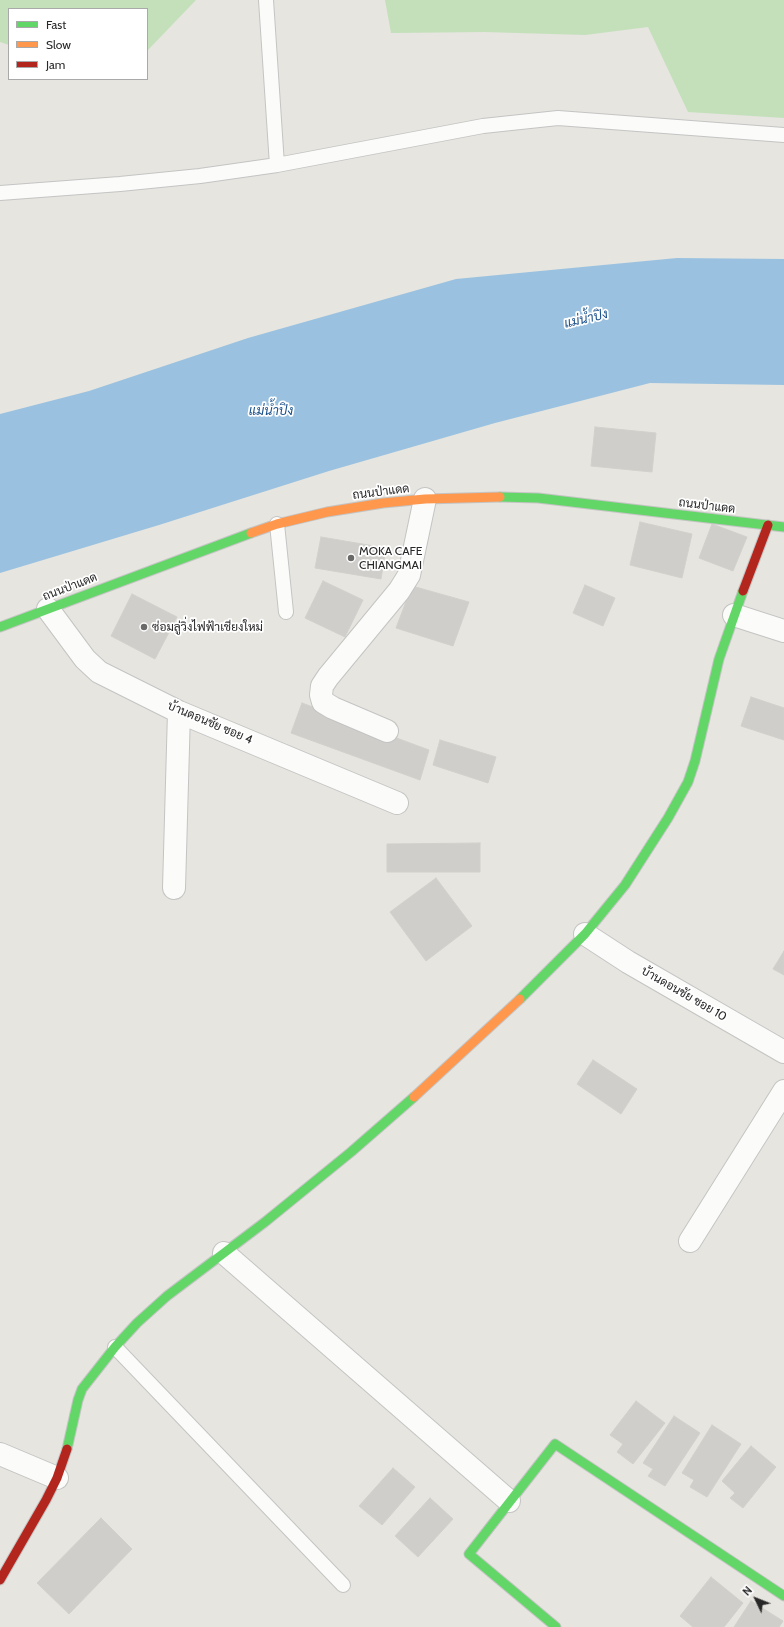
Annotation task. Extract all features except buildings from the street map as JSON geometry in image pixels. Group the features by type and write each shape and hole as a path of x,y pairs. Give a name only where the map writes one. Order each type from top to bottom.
{"street":[{"name":"ถนนป่าแดด","path":"0,627 190,553 277,524 327,512 383,502 486,496 538,498 784,527"},
{"path":"387,731 333,708 323,702 321,695 322,686 399,591 409,575 425,499"},
{"path":"0,1580 57,1478 66,1452 82,1389 115,1347 137,1323 167,1296 265,1222 351,1152 431,1082 509,1010 585,934 625,885 668,818 688,782 695,761 720,659 734,615 768,525"},
{"name":"บ้านดอนชัย ซอย 4","path":"48,609 74,645 92,667 99,672 179,712 308,764 397,803"},
{"path":"734,615 784,631"},
{"path":"174,888 179,712"},
{"name":"บ้านดอนชัย ซอย 10","path":"585,934 628,962 784,1052"},
{"path":"690,1241 784,1091"},
{"path":"224,1253 509,1501"},
{"path":"556,1627 469,1554 555,1444 784,1596"},
{"path":"0,1454 57,1478"}],"lane":[{"path":"266,0 277,164"},
{"path":"0,193 193,177 277,164 484,126 558,118 784,135"},
{"path":"277,524 286,612"},
{"path":"115,1347 343,1584"}],"green space":[{"path":"0,0 196,0 148,50 148,8 8,8 8,45 0,42"},
{"path":"385,0 784,0 784,118 688,112 648,27 585,35 484,32 391,33"}],"water":[{"name":"แม่น้ำปิง","path":"677,258 784,259 784,385 650,383 495,423 329,471 159,525 0,573 0,414 89,391 248,338 456,279"}],"traffic: fast":[{"path":"500,497 538,498 784,527"},
{"path":"0,627 251,533"},
{"path":"520,999 585,934 625,885 668,818 688,782 695,761 719,659 743,591"},
{"path":"67,1449 78,1400 82,1389 115,1347 137,1323 167,1296 265,1222 351,1152 414,1097"},
{"path":"556,1627 469,1554 555,1444 784,1596"}],"traffic: slow":[{"path":"251,533 277,524 327,512 383,503 425,499 500,497"},
{"path":"414,1097 520,999"}],"traffic: jam":[{"path":"743,591 768,525"},
{"path":"0,1580 46,1500 57,1478 67,1449"}],"place":[{"name":"MOKA CAFE CHIANGMAI","path":"351,558"},
{"name":"ซ่อมลู่วิ่งไฟฟ้าเชียงใหม่","path":"144,627"}]}
